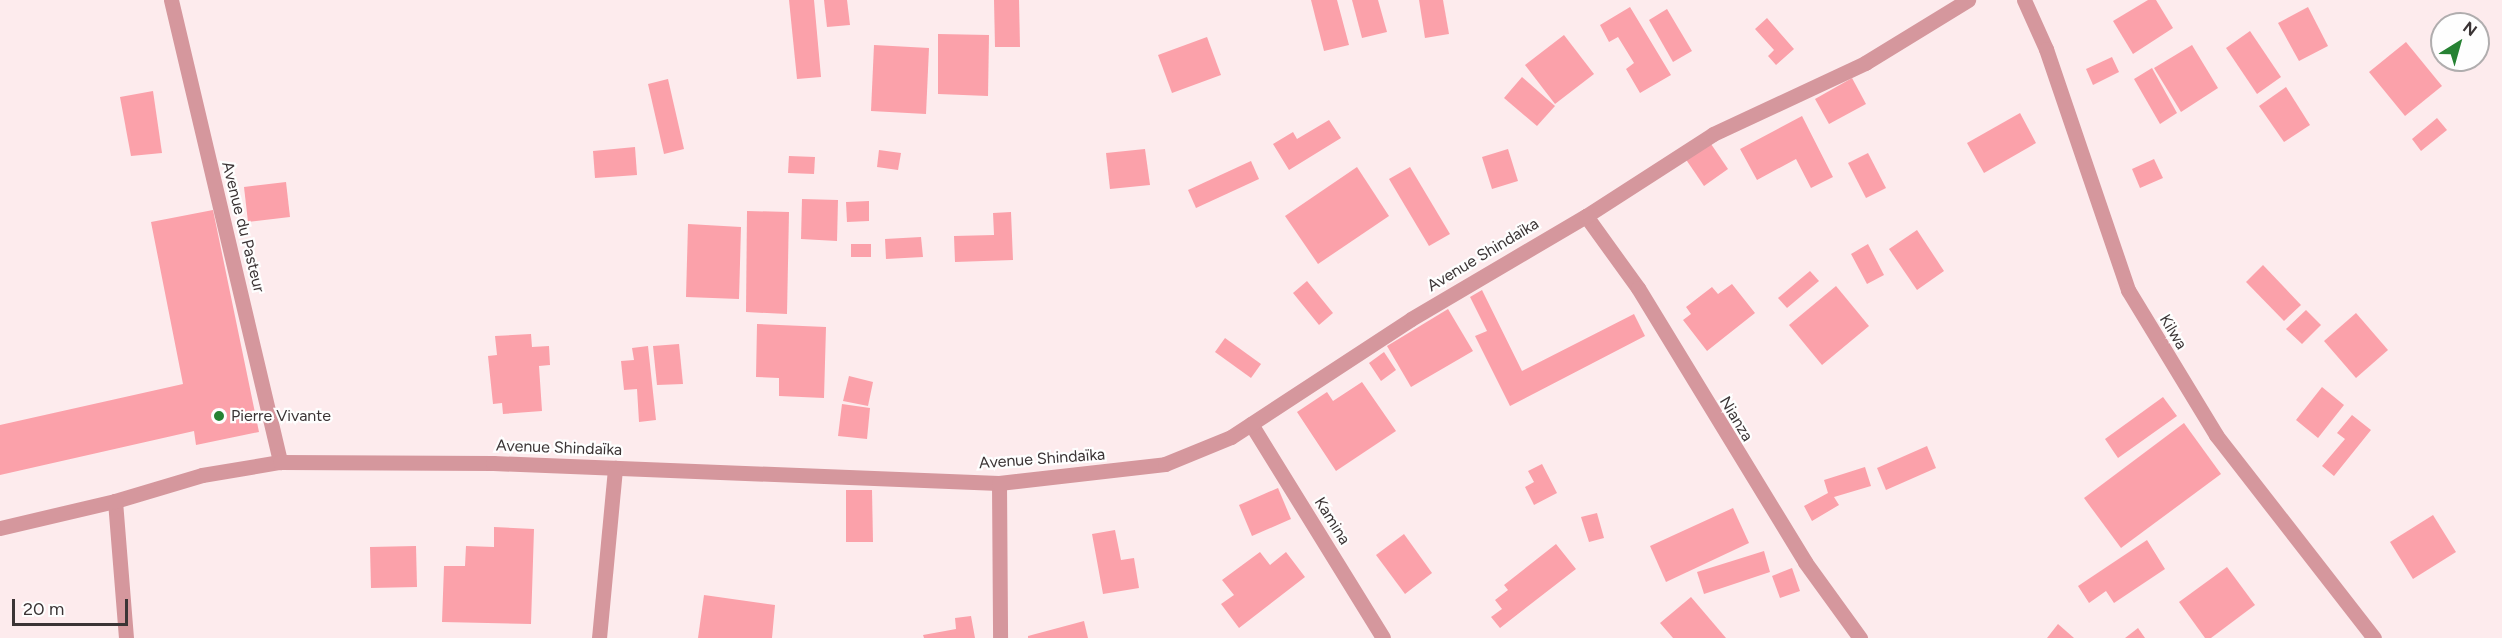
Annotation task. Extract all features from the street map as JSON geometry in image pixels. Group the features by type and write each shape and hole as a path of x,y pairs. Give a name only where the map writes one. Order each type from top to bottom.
{"street":[{"name":"Avenue du Pasteur","path":"171,0 280,462"},
{"name":"Avenue Shindaïka","path":"0,528 115,501 202,475 280,462 615,468 999,483 1165,464 1205,450 1251,424 1421,313 1586,216 1713,134 1865,63 1968,0"},
{"name":"Kilwa","path":"2024,0 2046,49 2128,290 2216,435 2374,638"},
{"name":"Nianza","path":"1586,216 1638,288 1805,562 1860,638"},
{"name":"Kamina","path":"1251,424 1383,638"},
{"path":"599,638 615,468"},
{"path":"999,483 999,638"},
{"path":"115,501 126,638"}],"building":[{"path":"789,0 814,0 821,77 797,79"},
{"path":"824,0 847,0 850,25 827,27"},
{"path":"994,0 1019,0 1020,47 995,47"},
{"path":"1311,0 1337,0 1349,45 1324,51"},
{"path":"1352,0 1378,0 1387,32 1362,38"},
{"path":"1419,0 1443,0 1449,34 1425,38"},
{"path":"2148,0 2156,0 2173,28 2133,54 2113,21"},
{"path":"1630,7 1671,75 1640,93 1626,69 1634,63 1618,37 1609,42 1600,25"},
{"path":"2308,7 2328,46 2299,61 2278,23"},
{"path":"1667,9 1692,51 1673,62 1649,20"},
{"path":"1767,18 1794,49 1776,65 1768,56 1774,50 1755,29"},
{"path":"2250,31 2281,77 2257,94 2226,48"},
{"path":"938,34 989,35 988,96 938,94"},
{"path":"1564,35 1594,74 1555,104 1525,65"},
{"path":"1207,37 1221,75 1172,93 1158,55"},
{"path":"2406,42 2442,86 2405,116 2369,72"},
{"path":"874,45 929,48 926,114 871,111"},
{"path":"2192,45 2218,88 2181,112 2154,68"},
{"path":"2112,57 2119,72 2093,85 2086,69"},
{"path":"2152,68 2177,113 2160,124 2134,79"},
{"path":"1522,77 1555,106 1537,126 1504,98"},
{"path":"1852,78 1866,104 1829,124 1815,99"},
{"path":"668,79 684,149 664,154 648,84"},
{"path":"2286,87 2310,125 2284,142 2259,106"},
{"path":"153,91 162,153 131,156 120,97"},
{"path":"2020,113 2036,143 1984,173 1967,143"},
{"path":"1802,116 1833,177 1811,188 1796,159 1757,180 1740,149"},
{"path":"2437,118 2447,130 2421,151 2412,139"},
{"path":"1329,120 1341,138 1289,170 1273,144 1293,132 1297,139"},
{"path":"1709,141 1728,169 1704,186 1685,158"},
{"path":"635,147 637,175 595,178 593,151"},
{"path":"1145,149 1150,185 1110,189 1106,153"},
{"path":"1508,149 1518,181 1492,189 1482,157"},
{"path":"879,150 901,153 898,170 877,167"},
{"path":"1868,153 1886,188 1866,198 1848,163"},
{"path":"789,156 815,157 814,174 788,173"},
{"path":"2154,159 2163,178 2140,188 2132,169"},
{"path":"1251,161 1259,179 1196,208 1188,190"},
{"path":"1357,167 1389,216 1318,264 1285,216"},
{"path":"1410,167 1450,234 1429,246 1389,179"},
{"path":"286,182 290,217 248,222 244,187"},
{"path":"802,199 838,200 837,241 801,239"},
{"path":"869,201 869,221 847,222 846,202"},
{"path":"213,210 259,432 196,445 194,431 0,475 0,425 183,384 151,222"},
{"path":"747,211 789,212 787,314 746,312"},
{"path":"1011,212 1013,260 955,262 954,236 994,235 993,213"},
{"path":"688,224 741,227 739,299 686,297"},
{"path":"1917,230 1944,271 1917,290 1889,249"},
{"path":"921,237 923,257 886,259 885,239"},
{"path":"851,244 871,244 871,257 851,257"},
{"path":"1868,244 1884,275 1867,284 1851,254"},
{"path":"2263,265 2301,305 2284,321 2246,282"},
{"path":"1810,271 1819,281 1787,308 1778,298"},
{"path":"1307,281 1333,313 1319,325 1293,293"},
{"path":"1732,284 1755,313 1707,351 1683,320 1691,314 1686,307 1712,287 1718,294"},
{"path":"1836,286 1869,326 1822,365 1789,325"},
{"path":"1482,290 1522,371 1634,314 1645,336 1510,406 1475,336 1487,331 1470,297"},
{"path":"1448,309 1473,351 1411,387 1387,346"},
{"path":"2306,310 2321,325 2302,344 2286,329"},
{"path":"2356,313 2388,350 2356,378 2324,341"},
{"path":"757,324 826,327 824,398 779,396 779,378 756,377"},
{"path":"531,334 532,347 549,346 550,365 539,366 542,411 503,414 502,403 493,404 488,356 497,355 495,336"},
{"path":"1225,338 1261,364 1251,378 1215,352"},
{"path":"679,344 683,384 657,385 653,346"},
{"path":"648,346 656,420 639,422 637,389 624,390 621,361 634,360 632,348"},
{"path":"1384,352 1396,370 1381,381 1369,363"},
{"path":"849,376 873,382 868,406 843,401"},
{"path":"1362,382 1396,431 1336,471 1297,412 1327,392 1333,401"},
{"path":"2322,387 2344,405 2318,438 2296,420"},
{"path":"2163,397 2177,416 2118,458 2105,439"},
{"path":"842,404 870,408 867,439 838,436"},
{"path":"2352,415 2371,430 2334,476 2322,466 2345,439 2337,433"},
{"path":"2184,423 2221,474 2121,548 2084,498"},
{"path":"1927,446 1936,468 1886,490 1877,468"},
{"path":"1542,464 1557,493 1534,505 1525,487 1534,482 1528,471"},
{"path":"1865,467 1871,486 1834,497 1839,505 1812,521 1804,506 1828,493 1824,480"},
{"path":"1278,488 1291,519 1252,536 1239,505"},
{"path":"846,490 872,490 873,542 846,542"},
{"path":"1733,508 1749,543 1666,582 1650,546"},
{"path":"1597,513 1604,538 1589,542 1581,517"},
{"path":"2433,515 2456,552 2413,579 2390,542"},
{"path":"494,527 534,529 531,624 442,622 444,566 465,566 466,546 494,547"},
{"path":"1115,530 1121,560 1134,558 1139,588 1103,594 1092,534"},
{"path":"1404,534 1432,573 1405,594 1376,555"},
{"path":"2147,540 2165,569 2114,603 2106,591 2089,603 2078,586"},
{"path":"1556,544 1576,569 1500,628 1491,617 1502,609 1495,600 1508,590 1504,585"},
{"path":"416,546 417,587 371,588 370,547"},
{"path":"1764,551 1770,572 1704,594 1697,572"},
{"path":"1260,552 1270,565 1286,552 1305,577 1239,628 1221,604 1234,595 1222,580"},
{"path":"2227,567 2255,605 2211,638 2205,638 2179,602"},
{"path":"1792,568 1800,591 1780,598 1772,576"},
{"path":"704,595 775,605 772,638 698,638"},
{"path":"1691,597 1726,638 1673,638 1660,623"},
{"path":"971,616 975,638 924,638 923,635 956,629 955,618"},
{"path":"1084,621 1088,638 1028,638 1028,636"},
{"path":"2058,624 2074,638 2047,638"},
{"path":"2138,628 2145,638 2125,638"}],"place":[{"name":"Pierre Vivante","path":"219,416"}]}
